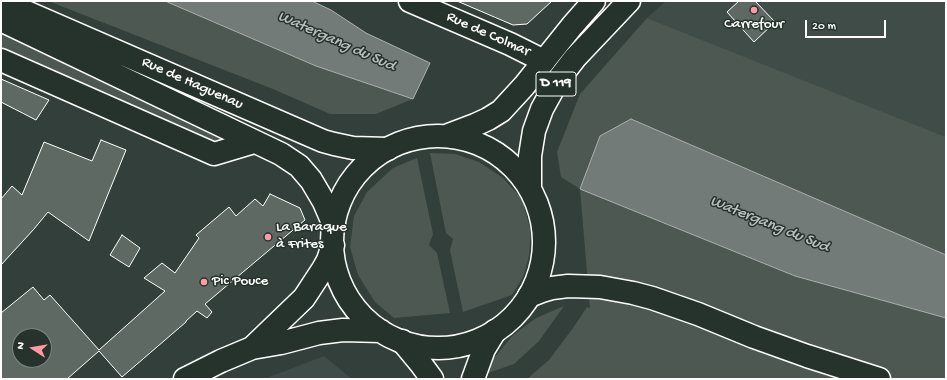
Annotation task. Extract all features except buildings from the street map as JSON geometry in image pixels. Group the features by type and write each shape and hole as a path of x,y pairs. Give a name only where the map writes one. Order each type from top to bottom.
{"main road":[{"name":"Rue de Haguenau","path":"1,1 323,141 353,148 388,149"},
{"name":"Rue de Colmar","path":"410,1 510,44 544,61"},
{"name":"D 119","path":"445,136 476,125 501,110 524,86 594,1"},
{"name":"D 119","path":"530,189 530,162 534,131 542,109 558,80 575,58 629,1"},
{"name":"Rue de Haguenau","path":"1,20 281,154 299,166 317,189 334,235"},
{"path":"1,60 214,154 254,142"},
{"path":"252,348 304,298 321,273 328,260 340,204 349,185 362,168 370,161 388,149 410,140 427,137 456,137 478,144 494,152 508,162 530,189 535,199 539,210 544,242 541,265 534,286 518,312 495,331 486,336 466,344 444,347 423,346 402,341 381,331 356,308 344,289 336,268 334,235"},
{"path":"529,296 542,291 568,286 600,287 633,293 698,314 754,337 807,356 880,379"},
{"path":"185,379 221,361 252,348 281,343 319,333 343,330 381,331"},
{"path":"473,379 482,354 495,331"},
{"path":"402,341 432,379"}],"shaded area":[{"path":"48,1 165,1 316,66 413,99 376,114 330,114 273,89"},
{"path":"666,1 946,1 946,137 647,18"},
{"path":"647,18 946,137 946,255 631,119 580,189 561,177 557,152 580,94"},
{"path":"1,32 227,140 214,143 1,50"},
{"path":"430,153 455,154 479,162 503,178 522,199 531,232 529,256 523,277 512,295 463,312 450,250 453,239 446,233"},
{"path":"417,158 433,234 429,245 437,253 450,313 394,318 375,302 358,275 350,247 354,216 367,192 393,168"},
{"path":"580,189 795,276 946,318 946,379 527,379 549,360 587,307 590,308"},
{"path":"564,306 539,341 514,364 485,374 494,358 512,336 536,318"},
{"path":"324,356 352,379 264,379"}],"water":[{"name":"Watergang du Sud","path":"165,1 312,1 331,10 366,33 430,63 413,99 316,66"},
{"name":"Watergang du Sud","path":"631,119 946,255 946,318 795,276 580,189 600,136"}],"place":[{"name":"Carrefour","path":"754,10"},
{"name":"La Baraque à Frites","path":"268,237"},
{"name":"Pic Pouce","path":"204,282"}]}
